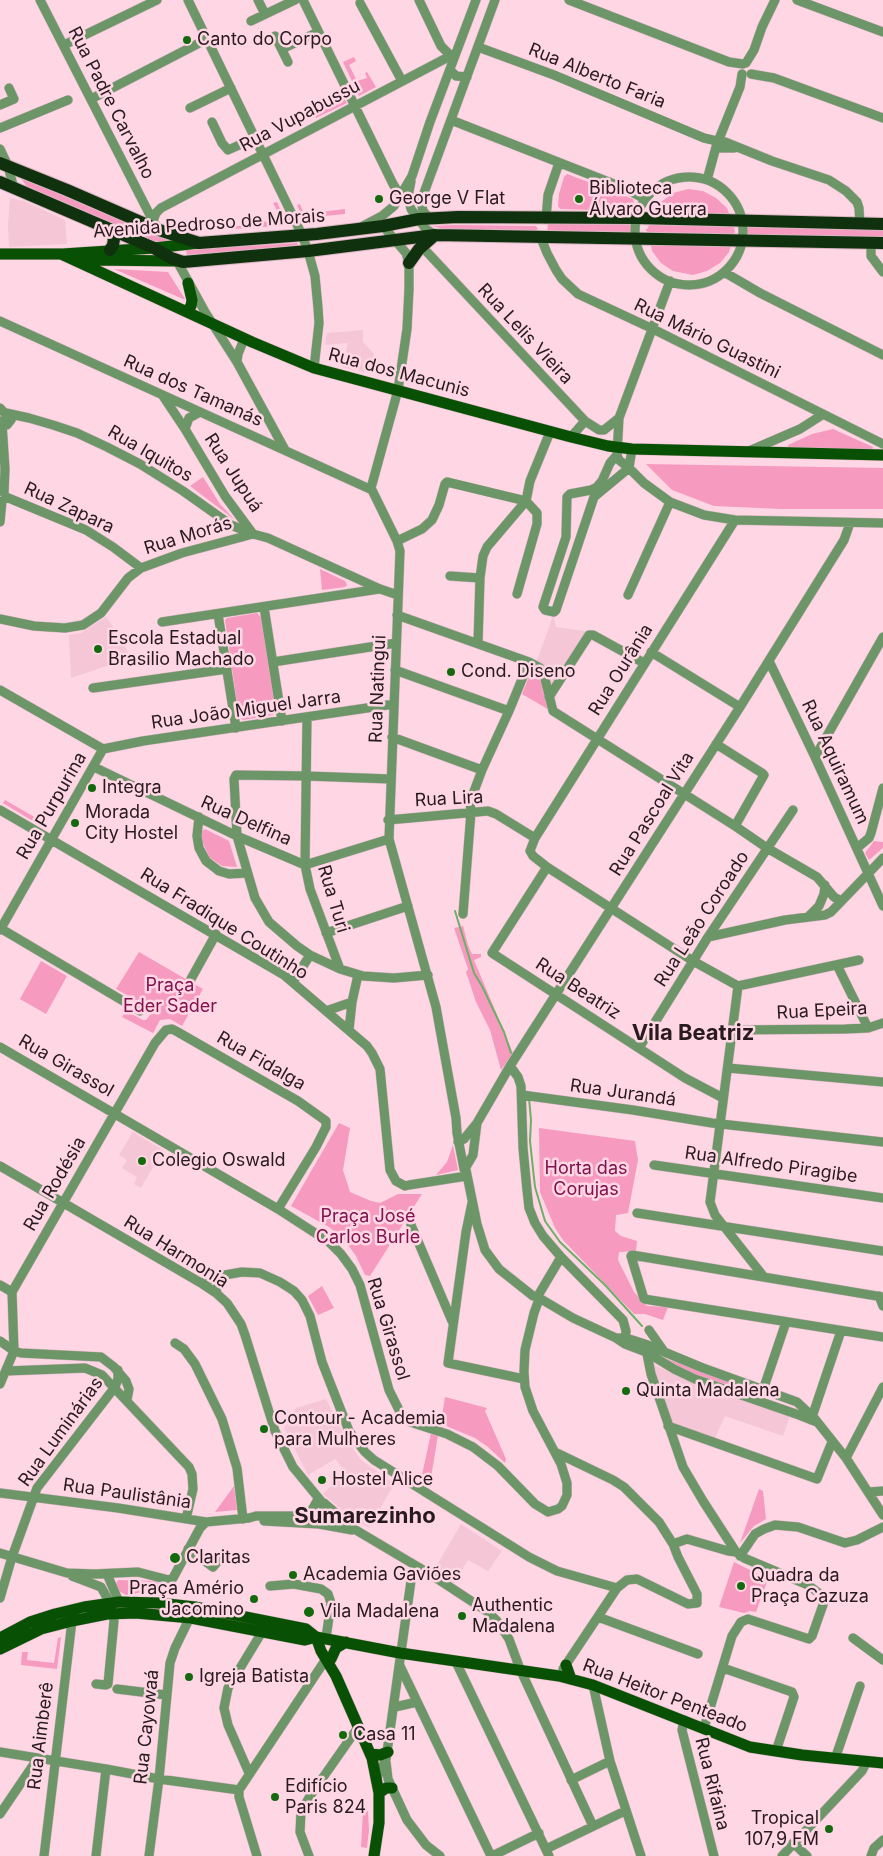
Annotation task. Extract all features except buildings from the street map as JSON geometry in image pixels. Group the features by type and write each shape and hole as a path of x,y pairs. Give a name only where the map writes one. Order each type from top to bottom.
{"highway":[{"path":"4,165 199,243"},
{"path":"0,182 154,248 177,261"},
{"path":"424,219 637,218 883,224"},
{"name":"Avenida Pedroso de Morais","path":"199,243 302,235 383,226 424,219"},
{"path":"474,236 491,232 539,233 543,229 546,219"},
{"path":"110,230 114,239 110,250"},
{"path":"409,263 419,249 435,236 877,243"},
{"name":"Avenida Pedroso de Morais","path":"177,261 308,251 435,236"}],"main road":[{"name":"Avenida Pedroso de Morais","path":"0,254 62,254 199,243"},
{"name":"Avenida Pedroso de Morais","path":"62,254 94,260 177,261"},
{"name":"Rua dos Macunis","path":"62,254 186,311 246,343 314,368 617,451 632,449 883,455"},
{"path":"186,311 191,306 192,300 188,283"},
{"name":"Rua Heitor Penteado","path":"0,1638 30,1622 55,1614 114,1606 160,1603 262,1632 305,1640 321,1638 456,1662 520,1669 558,1676 593,1685 750,1747 835,1759 883,1763"},
{"name":"Rua Heitor Penteado","path":"0,1649 34,1632 114,1606"},
{"name":"Rua Heitor Penteado","path":"193,1612 306,1629 321,1638"},
{"path":"321,1638 328,1659 371,1754 377,1778 379,1823 374,1856"},
{"path":"328,1659 336,1648 346,1642"},
{"path":"566,1665 571,1679"},
{"path":"371,1754 387,1756"},
{"path":"379,1793 386,1788 392,1788"}],"street":[{"name":"Rua Padre Carvalho","path":"40,0 156,226"},
{"path":"64,45 157,0"},
{"path":"188,0 308,251 315,276 319,323 314,368"},
{"path":"258,0 265,14"},
{"path":"251,21 302,0 398,192 402,193"},
{"path":"419,0 441,46 454,55"},
{"path":"424,219 411,209 408,200 412,176 454,55 476,0"},
{"path":"435,236 426,229 420,201 496,0"},
{"path":"569,0 747,70 883,118"},
{"path":"707,180 762,27 775,0"},
{"path":"797,0 883,32"},
{"path":"360,3 402,81"},
{"path":"282,49 318,32"},
{"path":"275,36 288,62"},
{"path":"91,99 207,39"},
{"path":"435,64 440,54 441,46"},
{"name":"Rua Alberto Faria","path":"478,47 554,75 704,138 829,180 846,191 857,202 860,208 860,224"},
{"name":"Rua Vupabussu","path":"161,208 454,55"},
{"path":"450,70 456,76 467,77"},
{"path":"0,105 14,99 9,88"},
{"path":"190,108 231,88"},
{"path":"0,128 68,100"},
{"path":"451,120 624,188 645,200"},
{"path":"212,122 222,143 228,150 255,138"},
{"path":"0,150 14,189"},
{"path":"546,219 548,195 559,163"},
{"path":"357,229 389,211 412,176"},
{"path":"691,177 707,180 719,186 732,198 742,222 742,241 735,258 724,272 703,282 681,284 670,281 660,276 647,264 638,250 636,239 637,218 645,200 652,192 670,180 691,177"},
{"path":"144,204 152,208 161,208"},
{"path":"156,226 156,213 161,208"},
{"path":"372,490 398,390 407,329 409,263 406,251 383,226"},
{"name":"Rua Mário Guastini","path":"542,238 556,270 570,287 584,298 653,329 883,444"},
{"path":"877,243 871,256 883,272"},
{"name":"Rua Lelis Vieira","path":"427,252 585,420"},
{"path":"177,261 212,324 237,362 285,450"},
{"path":"724,272 760,293 883,355"},
{"path":"670,281 619,418 617,451 619,460 644,483 670,502 704,515 735,520 883,523"},
{"name":"Rua dos Tamanás","path":"0,322 372,490"},
{"path":"237,362 238,354 246,343"},
{"name":"Rua Jupuá","path":"163,396 186,429 225,496 254,534"},
{"name":"Rua Jupuá","path":"186,429 189,418 200,412"},
{"name":"Rua dos Macunis","path":"748,451 800,429 822,415"},
{"name":"Rua Iquitos","path":"4,421 24,416 76,433 140,464 231,525 254,534"},
{"path":"571,437 585,420 599,430 604,430 619,418"},
{"path":"0,522 5,469 4,421"},
{"path":"478,643 480,578 483,556 487,547 526,501 530,481 550,432"},
{"path":"617,451 597,487 570,494 567,497 566,537 543,607 545,610 554,612 556,610 596,495 629,468 632,449"},
{"path":"398,541 422,529 432,520 440,505 445,484 448,482 526,501 537,513 537,524 517,594"},
{"name":"Rua Natingui","path":"372,490 398,541 400,558 388,839 436,1007 472,1203 483,1244 492,1261 507,1277 537,1298 616,1338 653,1353"},
{"name":"Rua Zapara","path":"2,497 86,530 113,546 141,568"},
{"path":"628,595 670,502"},
{"name":"Rua Ourânia","path":"535,838 735,520"},
{"name":"Rua Pascoal Vita","path":"466,1171 474,1150 478,1122 510,1066 740,707 844,540 850,523"},
{"name":"Rua Morás","path":"0,619 21,624 49,627 65,628 83,625 101,613 128,578 141,568 182,553 254,534 268,538 380,589 398,595"},
{"path":"566,537 579,541"},
{"path":"450,576 480,578"},
{"path":"162,622 380,589"},
{"path":"264,606 282,721"},
{"path":"218,614 236,728"},
{"path":"397,615 529,662 542,670 553,711 684,793 767,848 817,877 834,897 841,901"},
{"path":"549,696 588,635 593,635 644,663"},
{"path":"815,757 883,637"},
{"path":"273,662 396,643"},
{"path":"651,652 740,707"},
{"name":"Rua Aquiramum","path":"769,660 883,906"},
{"path":"463,914 471,812 470,802 529,662"},
{"path":"93,688 227,669"},
{"path":"395,670 509,711"},
{"path":"0,690 103,749"},
{"name":"Rua João Miguel Jarra","path":"103,749 394,704"},
{"name":"Rua Turi","path":"307,717 305,865 310,889 340,969"},
{"path":"392,737 482,770"},
{"path":"716,744 764,776 735,826"},
{"name":"Rua Purpurina","path":"0,929 103,749"},
{"name":"Rua Delfina","path":"94,767 237,836 305,865 388,839"},
{"path":"390,779 239,775 234,778 237,836 255,898 270,922 297,946 310,955 358,975 394,978 428,975"},
{"path":"857,848 869,838 883,788"},
{"name":"Rua Fradique Coutinho","path":"0,810 216,934 293,982 349,1030 372,1053 380,1069 390,1170 396,1181 409,1186 466,1171"},
{"name":"Rua Leão Coroado","path":"639,1048 693,960 793,810"},
{"name":"Rua Lira","path":"388,820 488,811 535,838"},
{"path":"199,817 197,836 199,848 206,860 219,871 229,874 247,873"},
{"path":"535,838 530,849 531,854 547,866 693,960 738,986 859,960"},
{"path":"708,937 785,920 825,915 831,912 883,858"},
{"name":"Rua Beatriz","path":"547,866 492,953 685,1078 723,1098"},
{"path":"808,917 819,906 824,894 825,885"},
{"path":"326,933 408,906"},
{"path":"720,919 723,927 729,932"},
{"path":"0,929 140,1010"},
{"path":"191,979 216,934"},
{"path":"293,982 310,955"},
{"path":"837,965 868,1028"},
{"path":"349,1030 352,1002 358,975"},
{"path":"738,986 713,1174 711,1206 764,1277"},
{"path":"326,1011 352,1002"},
{"name":"Rua Epeira","path":"733,1030 868,1028 883,1023"},
{"name":"Rua Rodésia","path":"12,1292 158,1038 166,1030 172,1029"},
{"name":"Rua Fidalga","path":"172,1029 298,1101 324,1119 326,1127 278,1209"},
{"name":"Rua Girassol","path":"0,1047 278,1209 329,1242 352,1269 364,1297 389,1390 401,1414 410,1422 447,1434 473,1447 498,1466 523,1493 548,1512 562,1506 567,1495 565,1478 556,1453"},
{"path":"510,1066 528,1096 523,1148 529,1208 539,1229 561,1257 623,1320 626,1326 625,1341"},
{"path":"728,1068 883,1082"},
{"name":"Rua Jurandá","path":"528,1096 720,1124 883,1142"},
{"path":"459,1137 478,1122"},
{"name":"Rua Alfredo Piragibe","path":"654,1165 883,1198"},
{"name":"Rua Harmonia","path":"0,1166 201,1283 216,1293 233,1310 246,1335 279,1442 293,1468 318,1500 323,1521"},
{"path":"472,1203 466,1232 448,1363 524,1379"},
{"path":"637,1213 883,1251"},
{"path":"411,1224 453,1321"},
{"path":"883,1306 881,1296 632,1255 631,1259 644,1299 883,1337"},
{"path":"558,1676 617,1588 627,1580 637,1578 688,1604 697,1603 697,1594 678,1557 674,1544 659,1522 624,1487 556,1453 533,1411 524,1379 525,1350 537,1298 561,1257"},
{"path":"201,1283 220,1276 242,1272 260,1273 287,1286 302,1300 310,1316 322,1362 349,1431 374,1460 529,1557 558,1572 617,1588"},
{"path":"216,1293 220,1276"},
{"path":"0,1285 12,1292 14,1351 0,1384"},
{"path":"759,1401 786,1322"},
{"path":"649,1330 653,1353 649,1366 668,1426 688,1477 738,1554"},
{"path":"814,1420 841,1331"},
{"path":"0,1341 14,1351 36,1355 97,1356 106,1360 118,1370 129,1386 127,1400"},
{"path":"175,1343 184,1350 195,1364 222,1419 237,1468 246,1518"},
{"path":"653,1353 674,1369 695,1379 814,1420"},
{"path":"653,1353 763,1388 797,1402 846,1458 882,1510"},
{"path":"6,1371 85,1368 102,1375 189,1467 192,1474 193,1488 186,1519"},
{"name":"Rua Luminárias","path":"0,1598 32,1497 43,1479 115,1387 118,1379 118,1370"},
{"path":"846,1458 883,1387"},
{"path":"668,1426 817,1479 832,1442"},
{"path":"869,1492 883,1492"},
{"name":"Rua Paulistânia","path":"0,1493 206,1522 256,1516 303,1516 323,1521"},
{"path":"303,1516 312,1510 318,1500 356,1531"},
{"name":"Rua Paulistânia","path":"246,1518 257,1521 323,1521 344,1523 430,1574 488,1612 509,1639 520,1669 593,1826"},
{"path":"67,1573 107,1574 138,1572 171,1579 200,1528 206,1522"},
{"path":"738,1554 755,1534 764,1528 775,1525 798,1527 845,1543 857,1540 883,1527"},
{"path":"674,1544 687,1539 738,1554 808,1585 823,1598 823,1608 812,1636 808,1639 748,1619 741,1622 732,1636 704,1728"},
{"path":"188,1550 213,1567 223,1555"},
{"path":"0,1553 67,1573 77,1579 101,1587 114,1606"},
{"path":"405,1559 411,1581"},
{"path":"416,1566 411,1581 400,1653 395,1707 387,1756 387,1775 412,1829 426,1845 440,1856"},
{"path":"96,1684 108,1684 114,1606 107,1574"},
{"path":"411,1581 418,1575 430,1574"},
{"path":"270,1586 294,1584 321,1589 328,1594 331,1603 321,1638"},
{"name":"Rua Cayowaá","path":"149,1856 172,1655 193,1612"},
{"path":"598,1617 698,1654"},
{"name":"Rua Aimberê","path":"44,1856 72,1621"},
{"path":"249,1773 228,1725 224,1708 228,1688 262,1632"},
{"path":"853,1638 883,1660"},
{"path":"256,1856 239,1797 239,1790 328,1659"},
{"path":"456,1662 548,1852 593,1826 625,1811"},
{"path":"400,1666 491,1856 539,1834"},
{"path":"723,1668 792,1692 794,1697 776,1751"},
{"path":"593,1685 610,1761 640,1856"},
{"path":"835,1759 860,1686"},
{"path":"117,1689 166,1695"},
{"path":"395,1707 417,1702"},
{"name":"Rua Rifaina","path":"684,1720 682,1730 714,1856"},
{"path":"309,1856 300,1832 301,1812 358,1726"},
{"path":"0,1752 159,1779 239,1790"},
{"path":"377,1778 387,1756"},
{"path":"0,1814 38,1758"},
{"path":"571,1780 610,1761"},
{"path":"782,1856 862,1771 867,1761"},
{"path":"96,1856 106,1769"},
{"path":"871,1856 874,1848 883,1840"},
{"path":"794,1843 807,1856"}],"shaded area":[{"path":"10,198 24,201 65,220 67,244 9,247"},
{"path":"363,330 363,342 374,354 369,373 342,367 348,343 325,345 327,333"},
{"path":"553,616 556,627 590,632 550,692 536,663"},
{"name":"Escola Estadual Brasilio Machado","path":"106,617 123,641 130,658 71,678 69,635 81,633"},
{"name":"Colegio Oswald","path":"133,1132 163,1150 141,1188 134,1184 137,1177 122,1168 127,1160 119,1155"},
{"path":"654,1362 656,1366 685,1379 790,1416 783,1436 725,1416 714,1440 669,1423 654,1369"},
{"path":"326,1399 347,1440 361,1460 394,1484 369,1528 347,1514 323,1494 346,1472 335,1459 308,1475 284,1428 296,1408"},
{"path":"461,1524 502,1551 488,1571 468,1560 454,1583 434,1570"}],"green space":[{"path":"354,57 356,61 349,65 357,81 367,78 365,73 367,72 376,87 359,96 343,62"},
{"path":"344,98 347,103 316,118 314,113"},
{"path":"18,173 170,241 162,243 143,241 28,189"},
{"path":"567,174 633,199 634,203 631,208 625,211 560,209 558,206 559,194 564,177"},
{"path":"688,189 703,191 716,198 727,208 735,231 729,252 720,263 707,271 693,275 673,271 661,263 652,251 648,232 645,230 648,228 652,214 661,202 673,193"},
{"path":"277,202 284,218 279,226 232,229 232,224 240,226 240,223 279,221 281,218 273,203"},
{"path":"300,204 304,214 345,209 345,214 303,218 297,205"},
{"path":"548,222 631,222 631,236 547,235"},
{"path":"747,225 883,228 883,240 748,238"},
{"path":"432,226 536,226 538,229 444,229"},
{"path":"297,243 299,247 187,255 186,250"},
{"path":"114,269 168,272 185,299 183,299"},
{"path":"833,429 873,447 872,450 788,448 788,445 812,434"},
{"path":"646,464 883,468 883,509 781,509 714,506 672,490"},
{"path":"203,477 220,504 235,520 190,486"},
{"path":"320,569 345,581 347,585 345,587 322,590"},
{"path":"257,613 262,618 276,711 273,715 243,720 239,717 225,620 227,618"},
{"path":"533,667 541,674 551,711 522,694"},
{"path":"5,800 43,822 41,826 3,803"},
{"path":"205,829 229,841 237,867 222,866 209,857 202,841 201,832"},
{"path":"874,841 883,842 883,848 869,860 865,853"},
{"path":"463,926 472,954 481,954 481,957 474,960 513,1053 501,1070 490,1030 476,1002 466,972 468,969 454,928"},
{"name":"Praça Eder Sader","path":"139,952 203,989 182,1026 170,1019 160,1020 153,1033 122,1017 126,1011 143,1020 146,1020 151,1014 149,1007 116,989"},
{"path":"41,961 67,976 46,1014 20,999"},
{"name":"Praça José Carlos Burle","path":"339,1123 350,1128 343,1170 350,1192 380,1203 398,1194 422,1194 370,1276 365,1275 356,1256 345,1241 329,1227 291,1206"},
{"name":"Horta das Corujas","path":"539,1128 635,1141 638,1160 628,1213 616,1215 615,1231 621,1236 637,1241 636,1251 619,1252 618,1260 634,1292 647,1306 668,1307 663,1320 645,1314 634,1314 563,1240 555,1228 540,1192"},
{"path":"453,1145 458,1170 436,1175 447,1162"},
{"path":"165,1240 185,1251 179,1262 159,1250"},
{"path":"322,1286 334,1308 318,1315 308,1296"},
{"path":"661,1357 760,1391 758,1398 675,1368"},
{"path":"445,1397 487,1408 485,1411 506,1459 505,1463 475,1438 441,1422"},
{"path":"431,1433 438,1435 431,1478 422,1475"},
{"path":"234,1486 237,1510 215,1512"},
{"path":"759,1489 763,1491 766,1519 754,1526 740,1543"},
{"path":"734,1562 768,1579 756,1612 744,1613 719,1607"},
{"path":"118,1580 157,1581 161,1589 126,1595 119,1591 115,1585"},
{"path":"61,1637 57,1669 21,1665 22,1652 28,1652 27,1660 54,1663 58,1638"},
{"path":"363,1811 368,1811 369,1830 367,1848 361,1847"}],"waterway":[{"path":"455,911 474,973 504,1032 511,1053"},
{"path":"529,1098 530,1141 535,1187 545,1221 560,1242 606,1286 642,1326"}],"place":[{"name":"Canto do Corpo","path":"187,40"},
{"name":"George V Flat","path":"379,199"},
{"name":"Biblioteca Álvaro Guerra","path":"579,199"},
{"name":"Escola Estadual Brasilio Machado","path":"98,649"},
{"name":"Cond. Diseno","path":"451,672"},
{"name":"Integra","path":"92,788"},
{"name":"Morada City Hostel","path":"75,823"},
{"name":"Colegio Oswald","path":"142,1161"},
{"name":"Quinta Madalena","path":"626,1391"},
{"name":"Contour - Academia para Mulheres","path":"264,1429"},
{"name":"Hostel Alice","path":"322,1480"},
{"name":"Claritas","path":"175,1558"},
{"name":"Academia Gaviões","path":"293,1575"},
{"name":"Quadra da Praça Cazuza","path":"741,1586"},
{"name":"Praça Amério Jacomino","path":"254,1599"},
{"name":"Vila Madalena","path":"309,1612"},
{"name":"Authentic Madalena","path":"462,1616"},
{"name":"Igreja Batista","path":"189,1677"},
{"name":"Casa 11","path":"343,1735"},
{"name":"Edifício Paris 824","path":"275,1797"},
{"name":"Tropical 107,9 FM","path":"829,1829"}],"district":[{"name":"Vila Beatriz","path":"693,1033"},
{"name":"Sumarezinho","path":"365,1516"}]}
